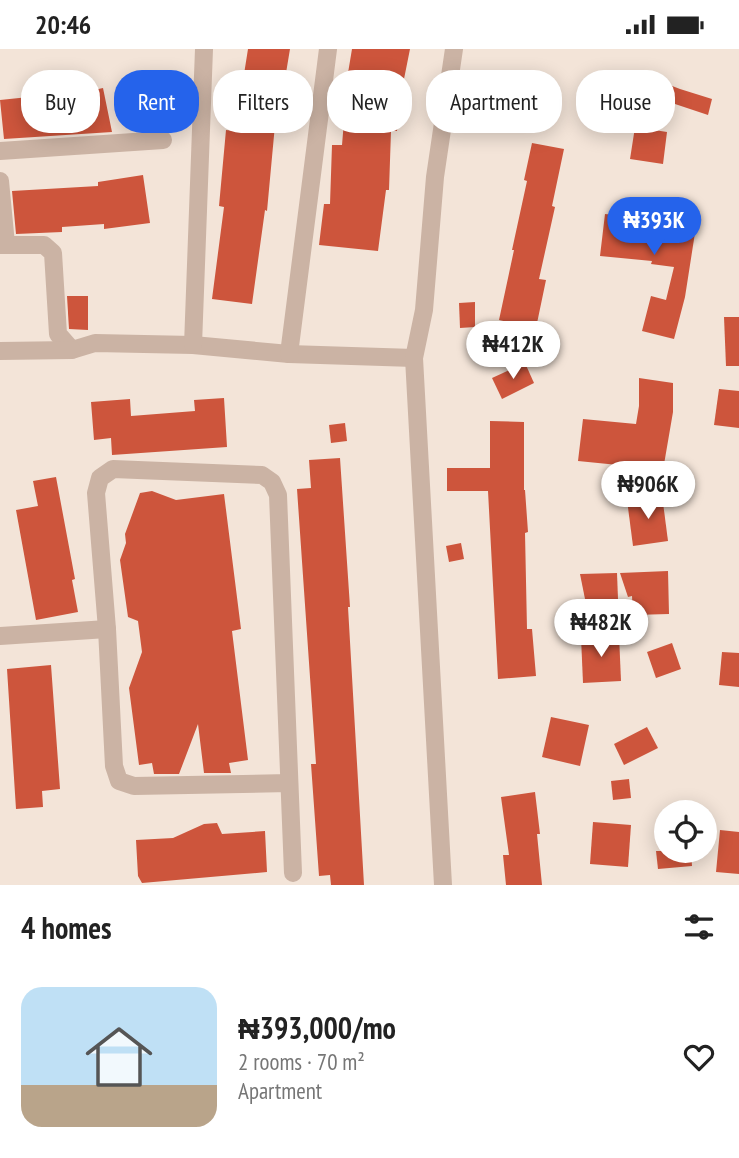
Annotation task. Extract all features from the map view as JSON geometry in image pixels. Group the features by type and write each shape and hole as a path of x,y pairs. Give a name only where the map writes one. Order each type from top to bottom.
{"street":[{"path":"193,345 204,49"},
{"path":"289,354 328,49"},
{"path":"443,885 414,358 424,310 435,177 454,49"},
{"path":"0,151 163,140"},
{"path":"0,181 3,245 44,245 53,253 58,334 72,350"},
{"path":"0,351 72,350 94,343 193,345 289,354 414,358"},
{"path":"289,783 134,786 119,781 114,766 96,493 100,478 113,469 262,475 272,482 278,495 293,873"},
{"path":"0,636 107,629"}],"building":[{"path":"248,49 290,49 286,70 245,70"},
{"path":"352,49 410,49 406,70 348,70"},
{"path":"675,87 712,99 708,115 675,104"},
{"path":"103,88 112,132 100,133 100,89"},
{"path":"21,98 21,133 97,133 4,139 0,100"},
{"path":"226,133 274,133 267,211 265,210 252,304 212,299 224,207 219,206"},
{"path":"343,133 391,133 389,190 386,190 378,251 319,245 324,204 330,204 332,145 342,145"},
{"path":"634,133 667,133 663,164 630,159"},
{"path":"532,143 564,149 552,206 555,207 539,279 546,280 536,328 499,320"},
{"path":"143,175 150,223 104,229 104,224 62,227 62,232 16,234 12,191 98,186 98,182"},
{"path":"627,203 644,205 644,211 697,220 685,297 674,339 642,331 651,296 666,300 674,267 651,264 652,261 600,256 605,214 625,216"},
{"path":"67,296 88,296 88,330 69,329"},
{"path":"475,302 475,327 460,328 459,303"},
{"path":"724,317 739,317 739,366 726,366"},
{"path":"525,363 534,383 502,399 492,378"},
{"path":"639,378 673,383 673,412 662,476 627,470 628,466 578,461 583,419 636,424"},
{"path":"719,389 739,391 739,428 714,425"},
{"path":"224,398 227,447 112,455 111,438 94,440 91,402 130,399 131,416 195,411 194,400"},
{"path":"490,421 524,422 524,490 528,532 525,533 527,629 532,629 536,676 498,679 488,491 447,491 447,468 490,468"},
{"path":"345,423 347,441 331,443 329,425"},
{"path":"340,458 364,885 331,885 330,875 319,876 311,764 316,764 297,489 311,488 309,460"},
{"path":"56,477 75,579 72,580 78,612 36,620 16,510 38,506 33,481"},
{"path":"152,491 176,500 224,494 241,629 232,631 248,760 229,763 231,773 204,773 198,724 179,774 154,774 152,763 139,765 129,688 142,652 138,621 128,617 120,560 126,543 125,534 140,493"},
{"path":"662,495 668,541 633,546 627,500"},
{"path":"461,543 464,559 449,562 446,546"},
{"path":"668,571 669,614 633,615 632,596 628,597 620,573"},
{"path":"617,573 618,599 586,604 580,574"},
{"path":"619,635 621,681 583,683 581,637"},
{"path":"672,643 681,669 656,678 647,652"},
{"path":"722,652 739,653 739,687 719,685"},
{"path":"51,665 60,789 42,791 43,807 16,809 7,669"},
{"path":"551,717 589,725 580,766 542,757"},
{"path":"647,727 658,748 624,765 614,744"},
{"path":"629,779 631,798 613,800 611,781"},
{"path":"535,792 542,885 506,885 503,855 509,855 501,797"},
{"path":"593,822 631,825 628,867 590,864"},
{"path":"217,823 222,834 265,831 267,872 142,883 138,876 136,840 173,838 204,824"},
{"path":"720,830 739,832 739,874 716,872"},
{"path":"657,863 692,863 692,866 658,869"}]}
